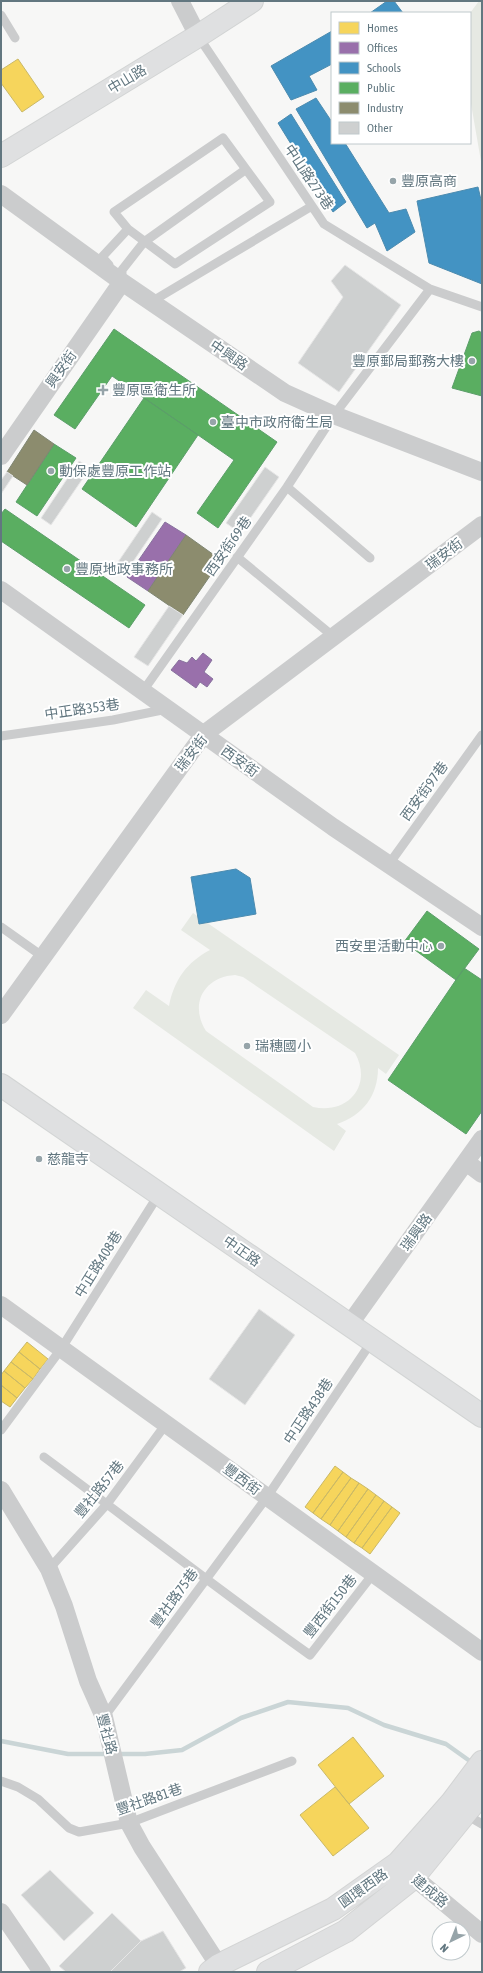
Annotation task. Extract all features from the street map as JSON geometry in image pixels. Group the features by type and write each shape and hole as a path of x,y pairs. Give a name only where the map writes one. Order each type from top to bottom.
{"street":[{"path":"180,1 198,36"},
{"name":"中山路","path":"1,156 198,36 252,1"},
{"name":"中興路","path":"1,194 122,282 285,393 334,415 482,472"},
{"name":"興安街","path":"1,456 122,282"},
{"name":"瑞安街","path":"1,1015 42,956 204,734 482,525"},
{"name":"西安街","path":"1,590 333,827 482,927"},
{"name":"中正路","path":"1,1085 482,1416"},
{"name":"瑞興路","path":"349,1325 482,1139"},
{"path":"466,1162 482,1174"},
{"name":"豐西街","path":"1,1305 482,1652"},
{"name":"豐社路","path":"1,1490 49,1569 64,1606 88,1681 104,1717 129,1823 217,1970"},
{"name":"圓環西路","path":"217,1970 406,1871 452,1802 482,1762"},
{"name":"圓環西路","path":"278,1970 346,1931 406,1871 474,1819 482,1793"},
{"name":"建成路","path":"406,1871 482,1934"},
{"path":"1,1912 42,1972"}],"lane":[{"path":"1,15 15,38"},
{"name":"中山路273巷","path":"198,36 324,224 430,289 482,307"},
{"path":"223,138 245,170 270,202 175,264 128,229 114,212 223,138"},
{"path":"122,282 122,270 144,242 245,170"},
{"path":"151,302 312,206"},
{"path":"122,282 102,257 128,229"},
{"name":"西安街69巷","path":"144,691 287,487 334,415 430,289"},
{"path":"287,487 370,558"},
{"path":"237,557 334,637"},
{"name":"中正路353巷","path":"1,736 113,720 167,709"},
{"name":"西安街97巷","path":"389,864 482,735"},
{"path":"1,927 42,956"},
{"name":"中正路408巷","path":"1,1430 61,1348 159,1194"},
{"name":"中正路438巷","path":"267,1497 372,1341"},
{"name":"豐社路57巷","path":"49,1569 107,1504 166,1424"},
{"path":"44,1457 205,1579"},
{"name":"豐社路75巷","path":"104,1717 267,1497"},
{"name":"豐西街150巷","path":"205,1579 310,1655 373,1574"},
{"name":"豐社路81巷","path":"1,1781 18,1787 38,1799 69,1828 79,1832 129,1823 292,1761"}],"shaded area":[{"path":"479,1 482,1 482,167 471,104 471,12"},
{"path":"193,913 399,1055 386,1074 378,1068 372,1096 361,1110 337,1124 346,1131 334,1151 133,1008 146,990 169,1006 174,988 188,966 210,950 181,930","holes":["235,975 243,977 355,1053 360,1065 361,1076 359,1086 354,1095 346,1102 337,1106 326,1108 313,1107 206,1031 201,1021 199,1011 202,994 208,986 224,977"]}],"building: Homes":[{"path":"18,59 44,97 22,112 1,83 1,70"},
{"path":"27,1342 48,1359 40,1369 19,1352"},
{"path":"19,1352 40,1369 33,1379 11,1362"},
{"path":"11,1362 33,1379 25,1388 4,1371"},
{"path":"4,1371 25,1388 17,1398 1,1385 1,1375"},
{"path":"1,1385 17,1398 10,1407 1,1401"},
{"path":"335,1466 343,1472 313,1513 305,1507"},
{"path":"343,1472 351,1478 321,1519 313,1513"},
{"path":"351,1478 359,1483 330,1525 321,1519"},
{"path":"359,1483 368,1489 338,1531 330,1525"},
{"path":"368,1489 376,1495 346,1537 338,1531"},
{"path":"376,1495 384,1501 354,1543 346,1537"},
{"path":"384,1501 392,1507 362,1548 354,1543"},
{"path":"392,1507 400,1513 370,1554 362,1548"},
{"path":"353,1737 384,1776 349,1804 318,1765"},
{"path":"335,1787 369,1828 333,1856 300,1815"}],"building: Offices":[{"path":"165,522 186,535 148,591 127,577"},
{"path":"203,653 212,660 204,672 213,679 207,687 200,682 196,688 171,670 179,660 187,663 192,657 196,661"}],"building: Schools":[{"path":"387,1 394,1 402,12 371,12"},
{"path":"331,32 331,65 309,76 317,90 291,100 271,66"},
{"path":"316,98 331,120 331,144 346,144 389,213 406,209 415,232 387,251 375,223 367,228 296,109"},
{"path":"291,114 346,202 333,212 278,123"},
{"path":"478,187 482,204 482,284 429,263 417,201"},
{"path":"236,869 250,878 256,914 199,924 191,877"}],"building: Public":[{"name":"臺中市政府衛生局","path":"114,329 277,442 218,528 197,513 234,460 198,435 112,376 75,429 54,415"},
{"name":"豐原郵局郵務大樓","path":"479,331 482,333 482,396 452,388 472,333"},
{"path":"144,398 198,435 136,527 82,489"},
{"name":"動保處豐原工作站","path":"54,444 76,458 37,516 16,502"},
{"name":"豐原地政事務所","path":"5,509 145,605 129,628 1,541 1,514"},
{"name":"西安里活動中心","path":"427,911 479,949 456,980 404,942"},
{"path":"464,968 482,980 482,1111 466,1134 388,1080"}],"building: Industry":[{"path":"34,430 54,444 27,485 7,472"},
{"path":"186,535 221,560 183,615 148,591"}],"building: Other":[{"path":"345,265 401,305 339,392 298,363 343,297 331,281"},
{"path":"79,461 90,468 51,525 41,518"},
{"path":"265,467 279,477 240,533 226,523"},
{"path":"7,472 13,476 1,494 1,480"},
{"path":"152,512 162,519 124,575 114,568"},
{"path":"169,606 183,615 148,666 134,657"},
{"path":"259,1309 295,1335 245,1405 209,1379"},
{"path":"50,1870 94,1913 64,1941 21,1895"},
{"path":"112,1913 141,1941 110,1972 66,1972 59,1966"},
{"path":"163,1931 186,1968 179,1972 110,1972 141,1941"}],"waterway":[{"path":"118,1754 145,1754 182,1750 241,1718 288,1702 348,1708 384,1725 446,1744 474,1764"},
{"path":"1,1741 68,1754 108,1754"}],"place":[{"name":"豐原高商","path":"393,181"},
{"name":"豐原郵局郵務大樓","path":"472,361"},
{"name":"豐原區衛生所","path":"103,390"},
{"name":"臺中市政府衛生局","path":"213,422"},
{"name":"動保處豐原工作站","path":"51,471"},
{"name":"豐原地政事務所","path":"67,569"},
{"name":"西安里活動中心","path":"441,946"},
{"name":"瑞穗國小","path":"247,1046"},
{"name":"慈龍寺","path":"39,1159"}]}
